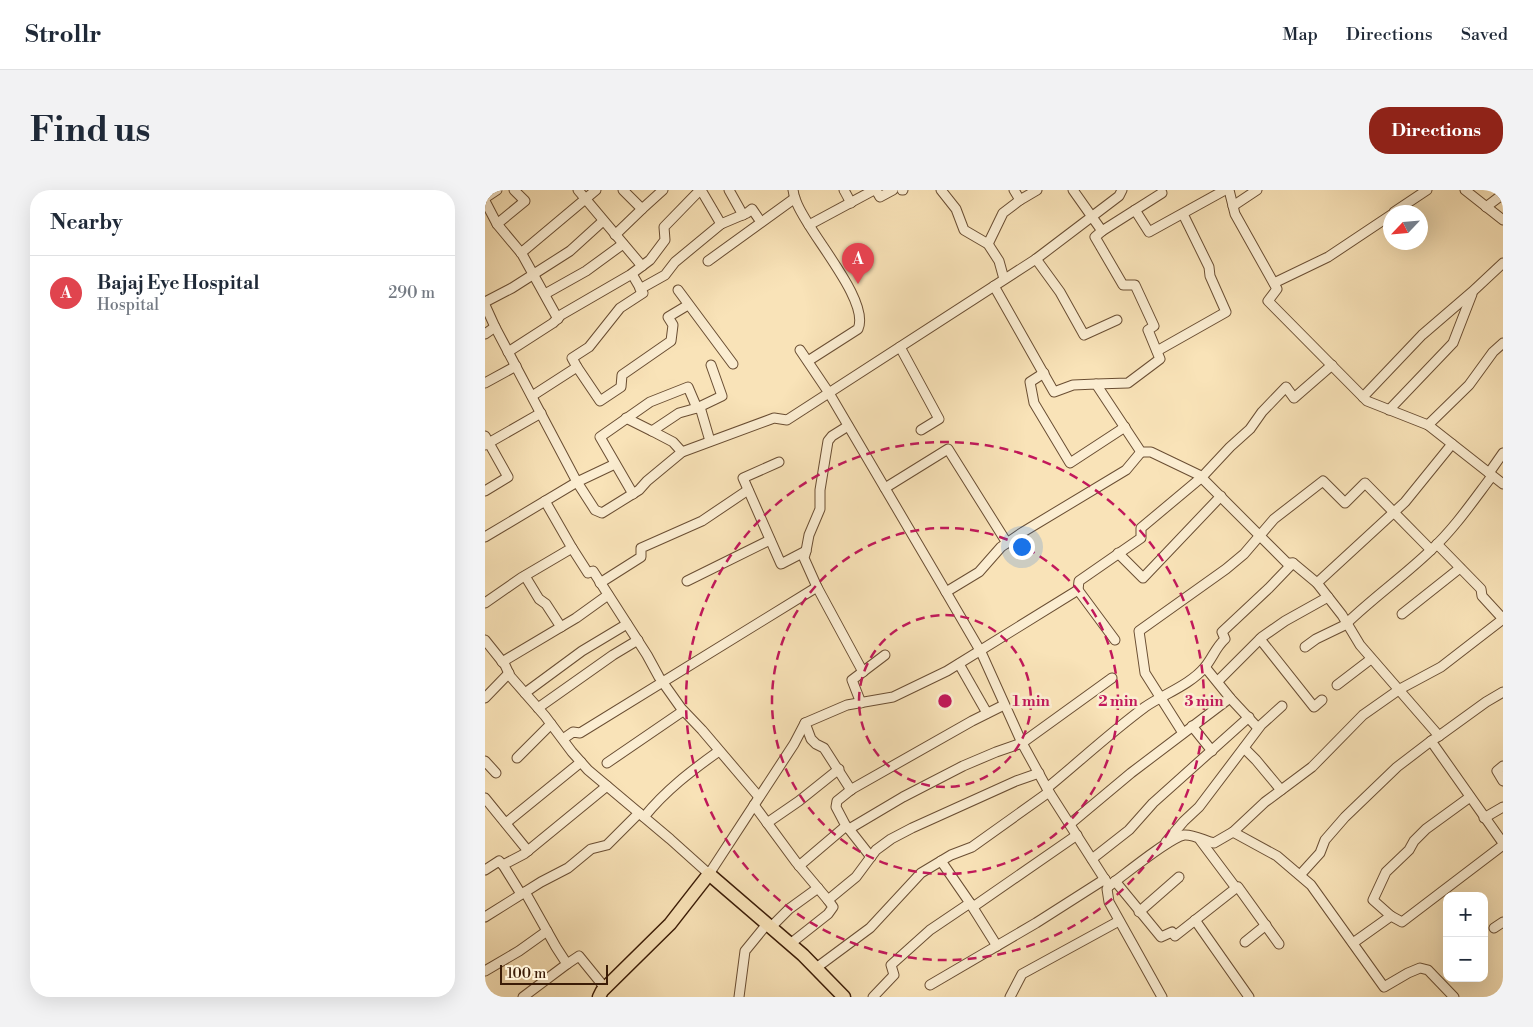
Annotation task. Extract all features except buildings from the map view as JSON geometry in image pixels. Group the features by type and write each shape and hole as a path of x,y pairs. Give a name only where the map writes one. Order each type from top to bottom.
{"highway":[{"path":"602,992 670,924 709,874 790,944 844,997"}],"street":[{"path":"497,190 485,200 497,224 521,253 558,318"},
{"path":"497,224 525,201 514,190"},
{"path":"578,190 642,266"},
{"path":"521,253 596,190"},
{"path":"615,235 663,190"},
{"path":"508,352 558,318 632,274 651,260 665,240 664,227 700,190 721,224"},
{"path":"729,190 743,215"},
{"path":"844,190 851,202"},
{"path":"809,225 875,190 880,197 893,190"},
{"path":"941,190 955,210 964,230 988,244 999,261 1004,279"},
{"path":"1014,190 1020,200"},
{"path":"988,244 1003,213 1037,190"},
{"path":"1073,190 1102,231"},
{"path":"603,221 570,251 513,288 485,303 495,327 577,482 595,510 601,513 633,494 681,452 774,418 787,420 1036,259 1119,196 1122,190"},
{"path":"1135,210 1149,232 1227,190 1235,214 1277,289 1268,301 1367,401 1428,425 1503,484"},
{"path":"1233,206 1257,190"},
{"path":"1404,205 1427,190"},
{"path":"1465,190 1503,220"},
{"path":"627,191 642,210"},
{"path":"994,286 1054,392 1073,385 1128,383 1160,359 1148,330 1154,326 1135,285 1123,285 1095,237 1162,193"},
{"path":"708,261 761,222 794,194 809,225 827,251 855,299 859,312 860,324 857,329 808,361"},
{"path":"1486,207 1503,194"},
{"path":"640,289 665,275 675,262 721,224 752,209 761,222"},
{"path":"1157,352 1226,312 1210,276 1209,267 1183,214"},
{"path":"1273,283 1328,257 1383,220"},
{"path":"545,294 586,271 623,244"},
{"path":"1036,259 1059,292 1084,335 1117,320"},
{"path":"1363,397 1422,335 1503,263"},
{"path":"632,274 643,293 620,308 589,347 572,358 600,400 621,387 622,376 671,341 673,325 668,316 688,305"},
{"path":"678,290 733,364"},
{"path":"1389,410 1453,343 1472,292"},
{"path":"485,334 495,327"},
{"path":"1428,425 1469,385 1493,352 1503,344"},
{"path":"900,347 939,419 921,430"},
{"path":"800,350 829,393 981,652 1022,743 1048,790 1092,858 1110,882 1161,937 1172,932 1175,936 1236,888"},
{"path":"652,431 679,413 723,396 711,365"},
{"path":"1115,640 1078,590 1079,581 1141,538 1141,528 1202,477 1229,447 1249,429 1285,387 1294,398 1332,365"},
{"path":"485,383 516,366"},
{"path":"532,396 577,367"},
{"path":"1044,373 1030,382 1034,403 1070,463 1125,427"},
{"path":"1096,384 1141,452"},
{"path":"633,494 600,437 626,418 650,402 688,387 711,441"},
{"path":"485,491 508,477 486,441 541,413"},
{"path":"626,418 673,442 681,452"},
{"path":"848,426 831,436 828,441 820,490 820,509 809,535 807,551 803,558 863,672"},
{"path":"1317,583 1405,502 1452,444"},
{"path":"885,488 948,449 1007,543"},
{"path":"1141,452 1151,452 1199,474 1287,563 1293,564 1317,583 1347,623 1359,645 1400,689 1435,738 1470,798 1503,844 1402,922 1391,916 1373,900 1386,872 1409,850 1414,840 1426,829 1470,798"},
{"path":"946,592 979,572 1001,547 1023,532 1126,470 1141,452"},
{"path":"1305,647 1347,623 1371,600 1434,547 1490,474 1503,453"},
{"path":"779,462 743,478 781,564 807,551"},
{"path":"485,537 577,482 615,464"},
{"path":"929,985 1110,882 1161,848 1183,836 1192,836 1214,844 1233,832 1265,802 1312,767 1363,715 1400,689 1441,666 1503,619 1482,596 1481,589 1461,568 1393,513 1365,483 1345,503 1323,481 1273,519 1261,536 1226,569 1139,630 1145,674 1183,733"},
{"path":"600,583 641,557 641,548 702,521 748,490"},
{"path":"1118,553 1143,578 1221,496"},
{"path":"545,501 588,573 593,571 638,640 662,682 683,711 719,751 756,801 767,823 833,907 828,914 790,944"},
{"path":"687,581 770,540"},
{"path":"485,603 572,548"},
{"path":"816,968 870,928 921,873 951,855 972,847 1048,790 1121,725 1186,682 1205,667 1218,645 1225,639 1222,632 1293,564"},
{"path":"1402,614 1461,568"},
{"path":"525,576 539,599 547,604 561,627"},
{"path":"563,739 573,732 580,733 817,587"},
{"path":"486,643 581,762 709,874 794,744 805,722 847,705 893,697 981,652 1078,590"},
{"path":"502,662 561,627 608,595"},
{"path":"1217,681 1259,639 1285,621 1328,597"},
{"path":"525,693 582,651 627,624"},
{"path":"1259,639 1314,707 1322,700"},
{"path":"538,708 638,640"},
{"path":"861,703 852,680 885,655"},
{"path":"1337,685 1371,659"},
{"path":"959,664 987,713"},
{"path":"1205,667 1229,698 1258,728"},
{"path":"485,698 509,673"},
{"path":"799,866 847,827 963,766 1022,743 1112,678"},
{"path":"1300,875 1320,853 1325,840 1345,817 1397,767 1435,738 1503,692"},
{"path":"1070,824 1229,698"},
{"path":"871,857 847,827 835,806 837,801 851,790 1004,704"},
{"path":"1161,848 1199,807 1258,728 1282,706"},
{"path":"607,763 683,711"},
{"path":"1092,858 1129,830 1153,803 1249,717"},
{"path":"805,722 811,740 824,748 851,790"},
{"path":"517,758 551,724"},
{"path":"1192,726 1212,751"},
{"path":"1244,748 1281,790"},
{"path":"485,917 568,868 591,849 607,845 679,780 719,751"},
{"path":"485,761 496,773"},
{"path":"506,823 581,762"},
{"path":"1503,766 1497,771 1503,781"},
{"path":"767,823 799,801 839,769"},
{"path":"828,900 856,877 876,850 912,828 1016,781 1039,773"},
{"path":"503,865 528,851 607,786"},
{"path":"485,798 528,851"},
{"path":"1484,818 1503,807"},
{"path":"1233,832 1277,856 1311,884 1384,987 1407,973 1420,968 1428,970 1454,997"},
{"path":"873,997 894,975 891,965 930,930 1077,835"},
{"path":"1200,840 1236,888 1238,887 1279,944"},
{"path":"485,870 499,861 503,865 523,893 567,964"},
{"path":"941,861 997,946"},
{"path":"1139,912 1179,877"},
{"path":"1110,882 1107,889 1109,902 1162,997"},
{"path":"739,997 745,951 769,925 818,888"},
{"path":"1353,944 1391,916"},
{"path":"1195,920 1249,997"},
{"path":"1010,997 1022,974 1119,921"},
{"path":"1495,928 1503,922"},
{"path":"1245,942 1266,925"},
{"path":"485,971 519,951 547,931"},
{"path":"523,997 579,956 602,992"}],"place":[{"name":"Bajaj Eye Hospital","path":"858,284"}]}
